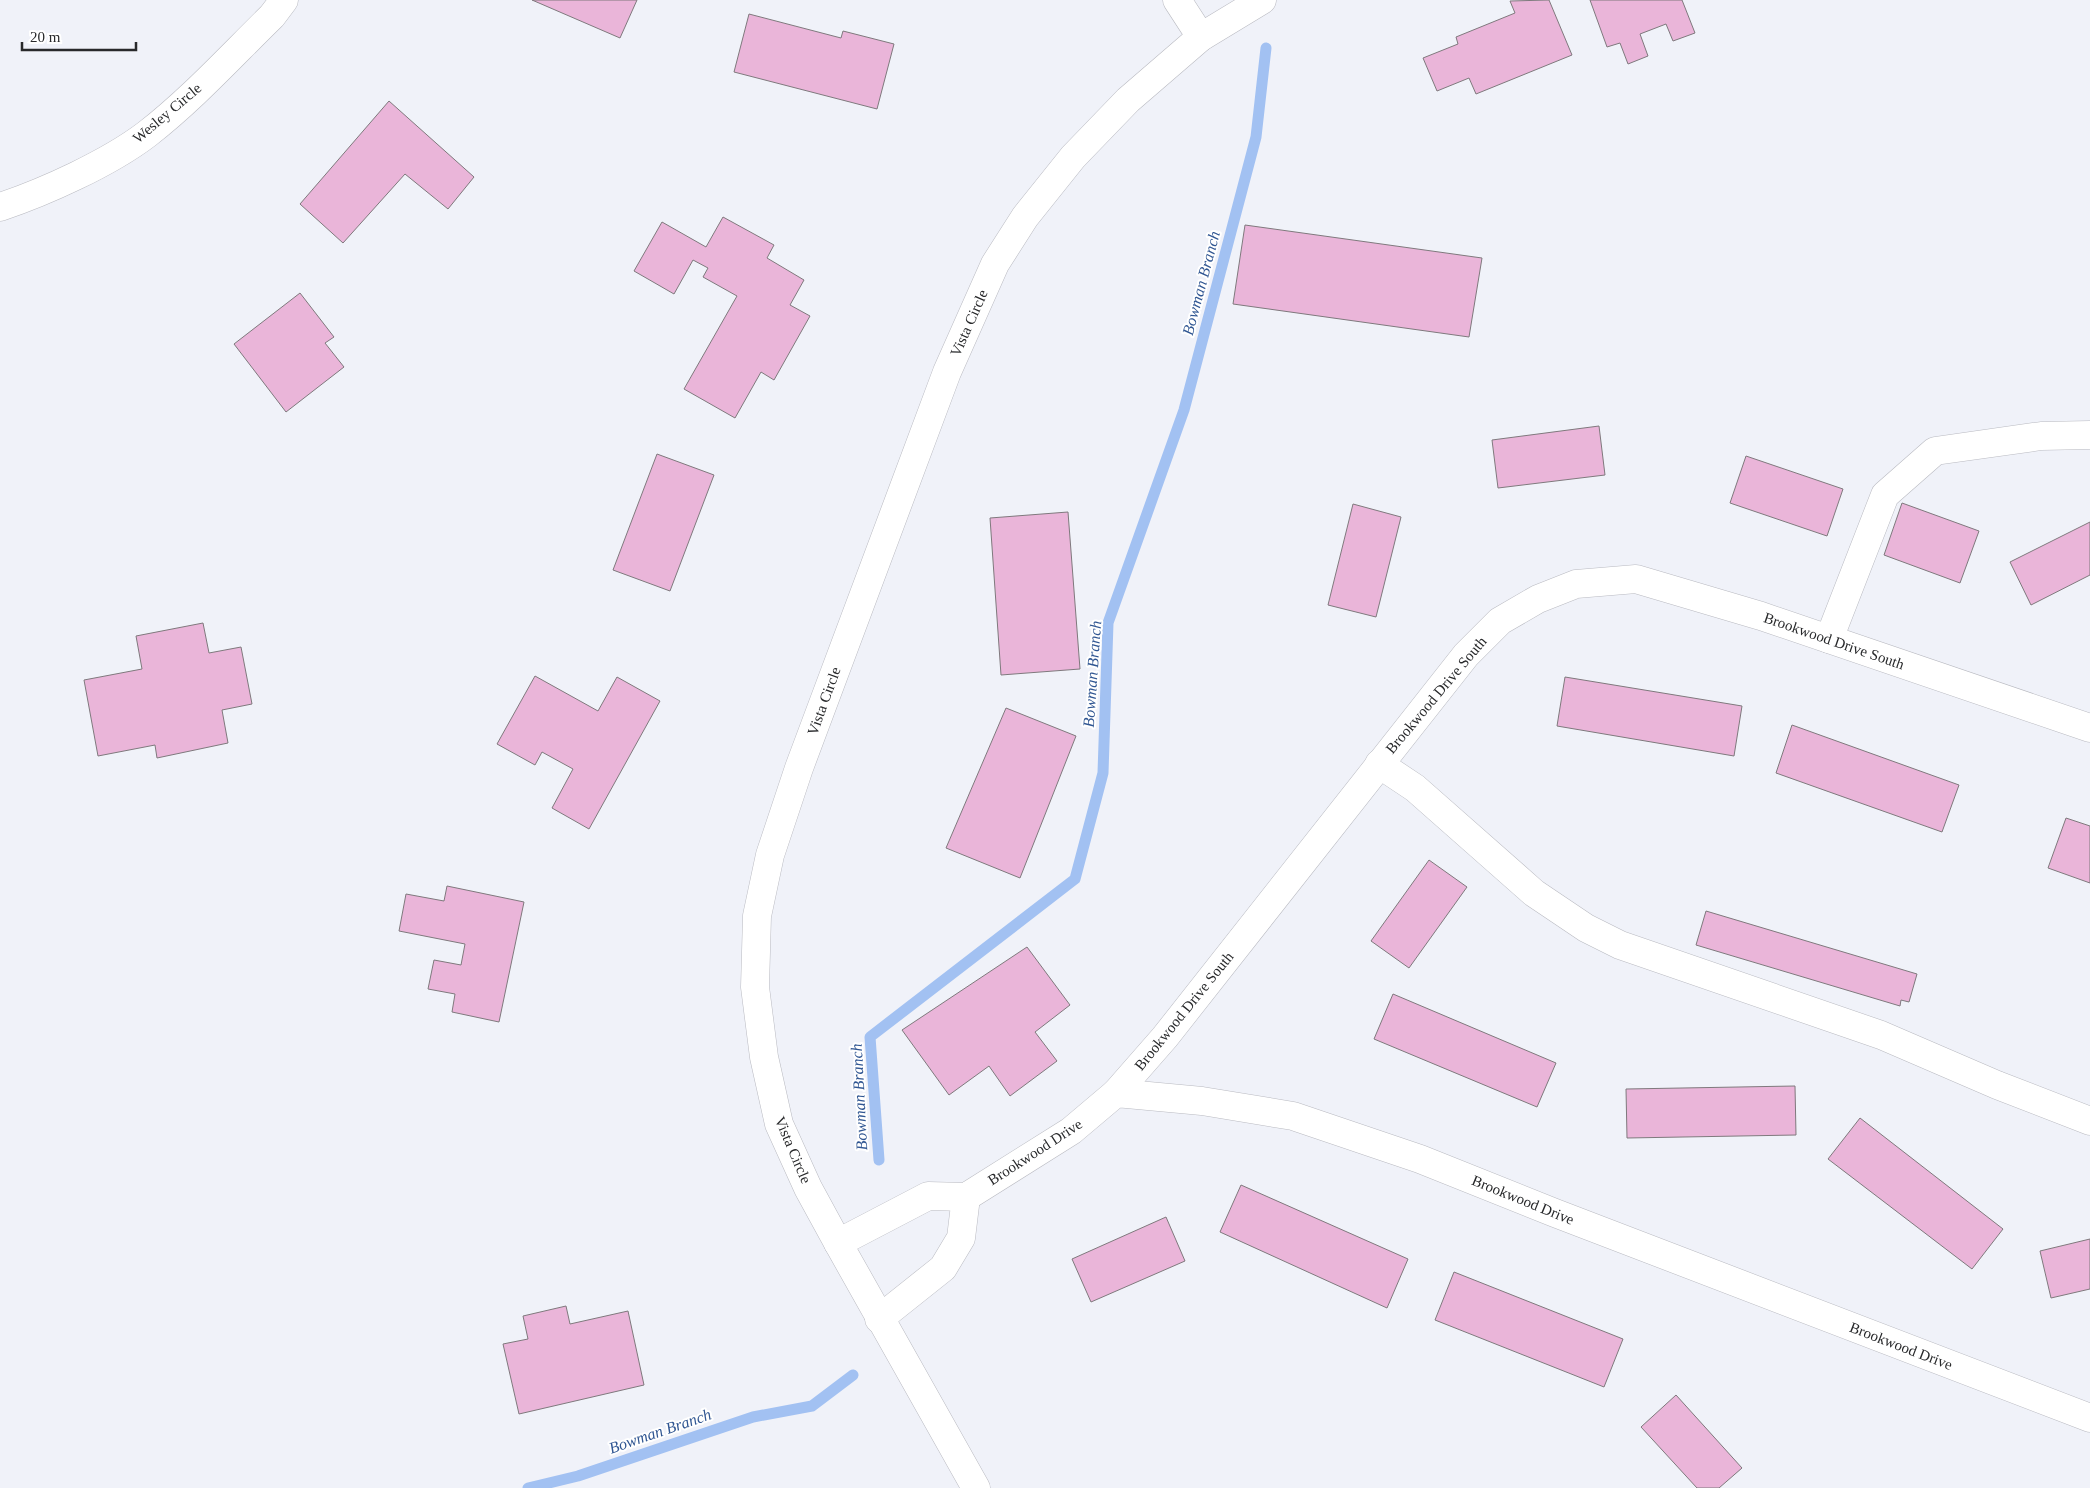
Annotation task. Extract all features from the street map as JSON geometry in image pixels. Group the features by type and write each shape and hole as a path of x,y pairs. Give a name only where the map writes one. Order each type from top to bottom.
{"street":[{"name":"Wesley Circle","path":"0,207 19,201 99,164 146,135 180,106 272,16 284,0"},
{"path":"1177,0 1201,37"},
{"name":"Vista Circle","path":"976,1488 879,1319 808,1188 780,1124 764,1057 755,987 757,916 770,856 799,768 947,372 995,264 1025,217 1073,157 1128,100 1201,37 1262,0"},
{"path":"1829,639 1885,495 1935,451 2041,436 2090,435"},
{"name":"Brookwood Drive South","path":"1116,1093 1165,1037 1466,655 1500,621 1538,599 1576,584 1636,579 1761,616 2090,728"},
{"path":"1379,764 1415,788 1534,893 1586,928 1620,945 1881,1035 1997,1085 2090,1121"},
{"name":"Brookwood Drive","path":"966,1197 1071,1131 1116,1093 1202,1101 1293,1116 1420,1159 1555,1213 2090,1418"},
{"path":"838,1243 928,1196 966,1197 961,1238 943,1268 879,1319"}],"building":[{"path":"532,0 637,0 620,38"},
{"path":"1549,0 1572,55 1476,94 1469,78 1437,91 1423,58 1458,44 1456,37 1515,13 1510,1"},
{"path":"1590,0 1682,0 1695,33 1673,41 1666,24 1640,34 1648,56 1628,64 1620,43 1607,47"},
{"path":"749,14 841,38 843,31 894,44 877,109 734,72"},
{"path":"389,101 474,177 448,209 405,174 343,243 300,204"},
{"path":"723,217 774,245 767,258 804,280 790,305 810,316 774,380 761,372 735,418 684,389 737,296 703,277 708,268 693,260 674,294 634,271 662,222 706,247"},
{"path":"1245,225 1482,258 1469,337 1233,304"},
{"path":"300,293 334,337 325,343 344,367 286,412 234,344"},
{"path":"1599,426 1605,475 1498,488 1492,440"},
{"path":"657,454 714,475 670,591 613,570"},
{"path":"1746,456 1843,489 1827,536 1730,503"},
{"path":"1902,503 1979,531 1960,583 1884,555"},
{"path":"1353,504 1401,517 1376,617 1328,605"},
{"path":"1068,512 1080,669 1001,675 990,518"},
{"path":"2090,522 2090,575 2031,605 2010,562"},
{"path":"203,623 209,653 241,647 252,704 222,710 228,743 157,758 155,745 98,756 84,680 142,669 136,636"},
{"path":"535,676 598,711 617,677 660,701 589,829 552,808 573,769 542,752 535,765 497,744"},
{"path":"1565,677 1742,706 1734,756 1557,726"},
{"path":"1006,708 1076,736 1020,878 946,848"},
{"path":"1792,725 1959,785 1942,832 1776,773"},
{"path":"2066,818 2090,826 2090,883 2048,868"},
{"path":"1429,860 1467,887 1409,968 1371,941"},
{"path":"447,886 524,902 499,1022 452,1012 455,994 428,989 434,960 461,965 465,944 399,931 406,894 444,901"},
{"path":"1706,911 1917,974 1909,1002 1901,1000 1900,1006 1696,945"},
{"path":"1027,947 1070,1005 1035,1032 1057,1061 1010,1096 989,1066 949,1095 902,1030"},
{"path":"1393,994 1556,1063 1537,1107 1374,1039"},
{"path":"1795,1086 1796,1135 1627,1138 1626,1089"},
{"path":"1860,1118 2003,1229 1972,1269 1828,1159"},
{"path":"1241,1185 1408,1259 1387,1308 1220,1232"},
{"path":"1166,1217 1185,1261 1091,1302 1072,1259"},
{"path":"2090,1239 2090,1289 2051,1298 2040,1251"},
{"path":"1454,1272 1623,1339 1604,1387 1435,1320"},
{"path":"566,1306 570,1324 628,1311 644,1385 519,1414 503,1344 528,1339 523,1316"},
{"path":"1676,1395 1742,1468 1719,1488 1697,1488 1641,1427"}],"waterway":[{"name":"Bowman Branch","path":"879,1160 870,1037 1075,879 1103,773 1108,623 1184,410 1256,137 1266,48"},
{"name":"Bowman Branch","path":"528,1488 578,1476 753,1417 812,1406 853,1375"}]}
